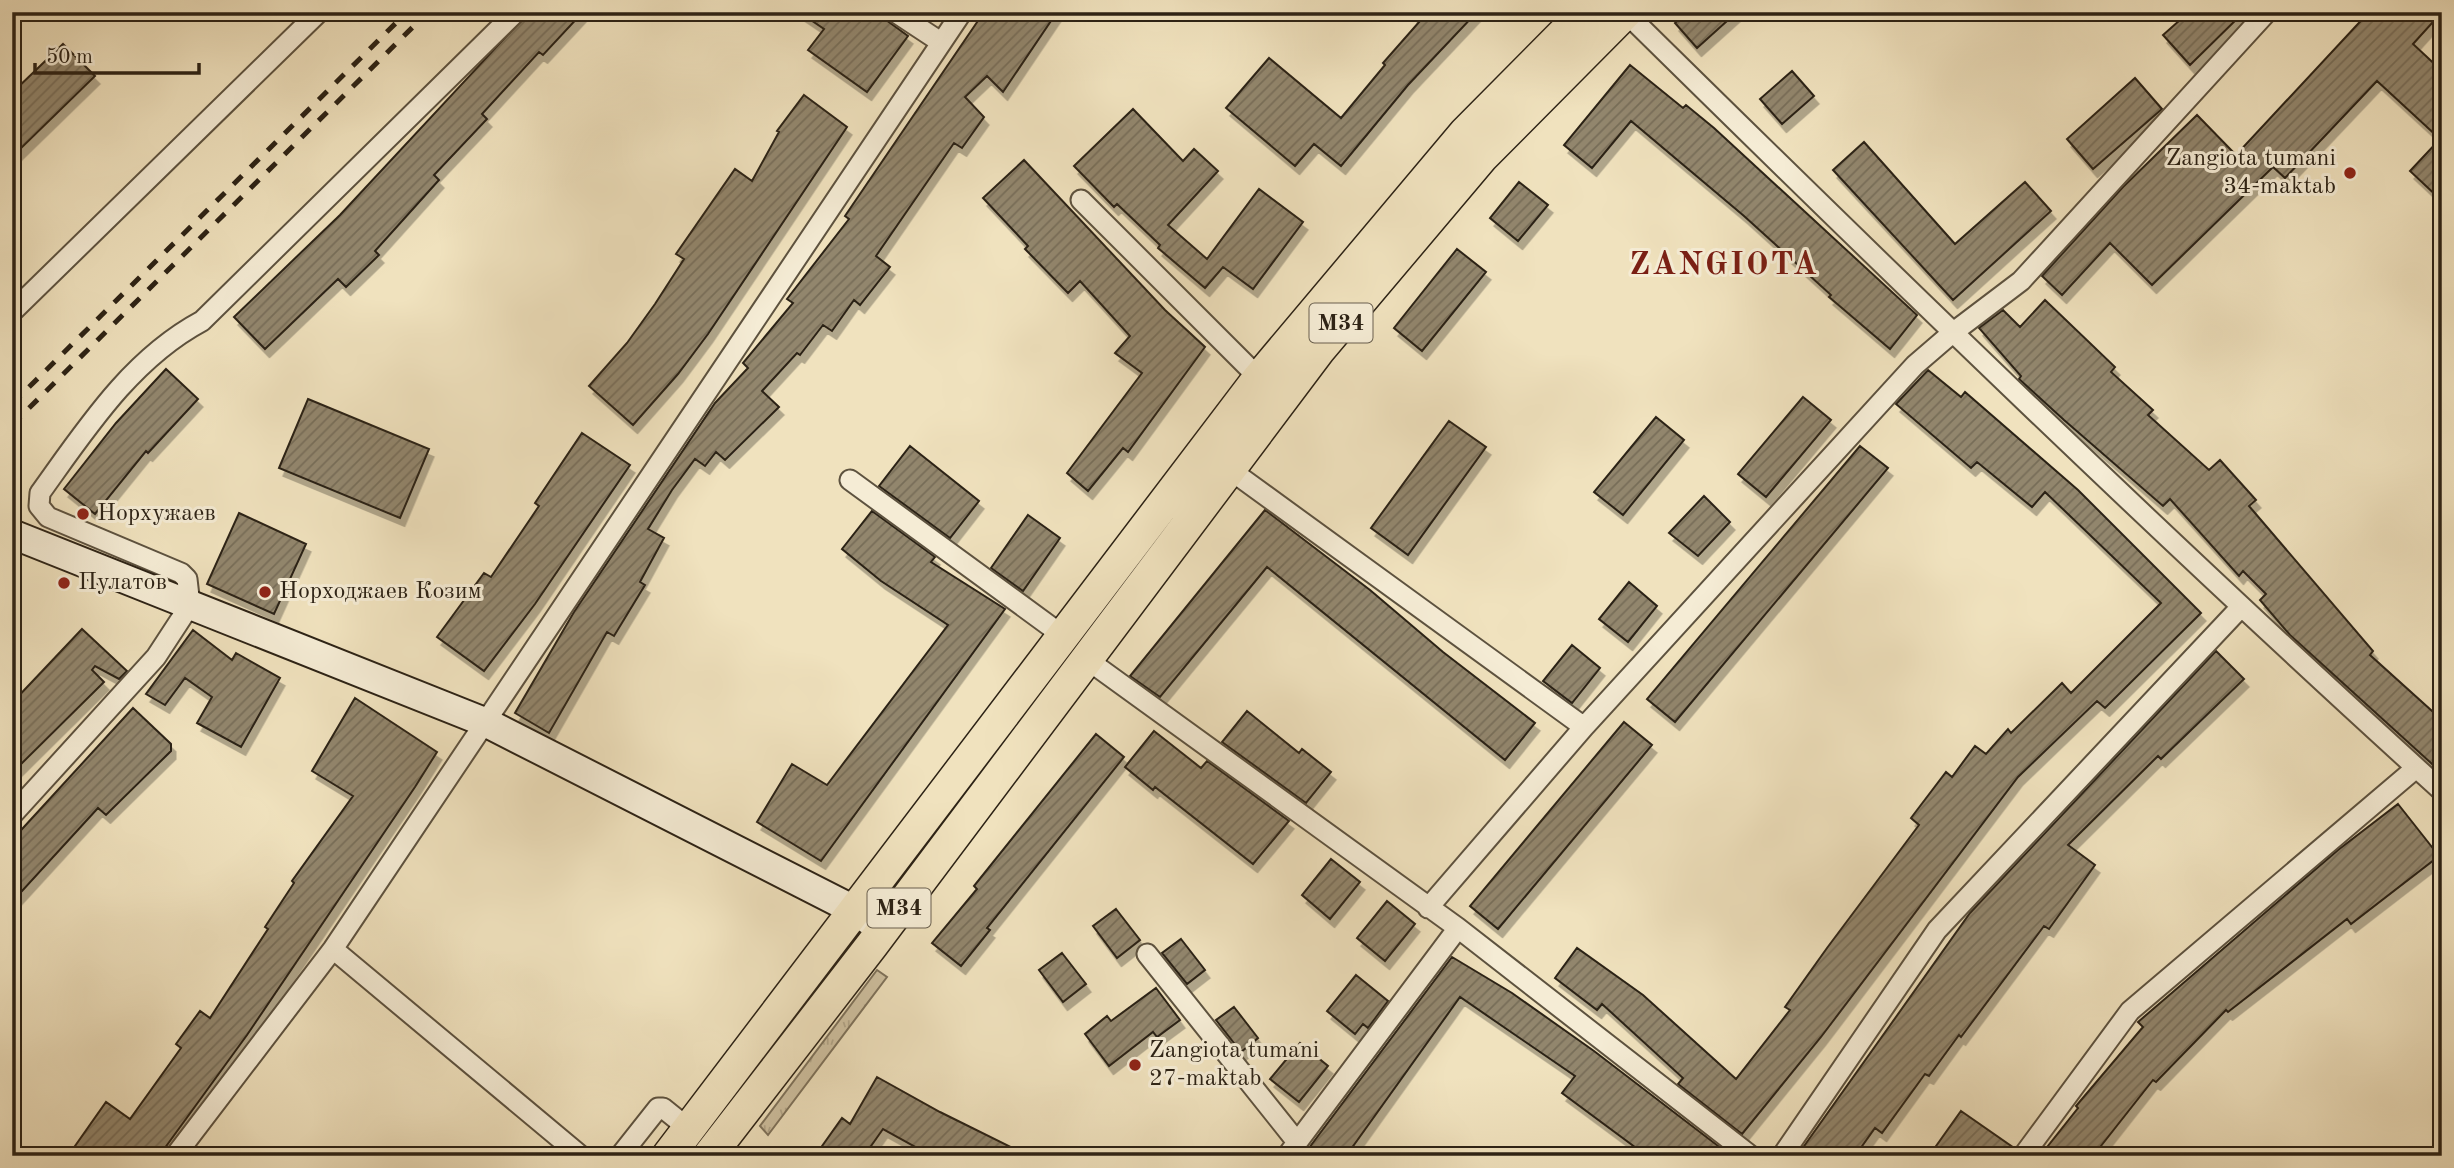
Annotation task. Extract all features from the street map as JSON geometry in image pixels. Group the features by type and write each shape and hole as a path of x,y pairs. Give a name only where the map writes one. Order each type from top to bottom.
{"main road":[{"name":"M34","path":"668,1156 1259,378 1456,143 1586,12"},
{"name":"M34","path":"709,1156 883,930 1085,657 1319,350 1435,210 1529,107 1625,12"},
{"path":"12,534 487,723 856,911 883,930"}],"street":[{"path":"12,312 319,12"},
{"path":"12,815 156,657 190,605 187,579 181,573 48,517 39,506 40,493 126,381 171,338 202,321 516,12"},
{"path":"895,12 939,41"},
{"path":"175,1156 332,949 487,723 939,41 962,12"},
{"path":"1625,12 1951,334 2240,608 2442,791"},
{"path":"1429,908 1584,727 1915,365 2021,281 2267,12"},
{"path":"1082,200 1259,378"},
{"path":"1228,469 1584,727"},
{"path":"850,480 1062,635"},
{"path":"1782,1156 1937,930 2240,608"},
{"path":"1085,657 1458,928 1751,1156"},
{"path":"2023,1156 2130,1011 2416,768"},
{"path":"1147,954 1292,1149 1458,928"},
{"path":"332,949 581,1156"},
{"path":"621,1156 658,1108 666,1110 689,1129"}],"green space":[{"path":"877,970 887,977 768,1135 760,1126"}],"building":[{"path":"529,12 583,12 543,55 539,52 482,114 487,119 434,175 439,180 375,251 379,255 346,287 338,279 265,349 234,317 340,215"},
{"path":"799,12 875,12 908,36 867,92 808,50 824,29"},
{"path":"984,12 1057,12 1003,92 987,76 965,97 984,117 962,148 954,143 876,256 890,267 860,305 854,300 832,331 823,325 800,355 797,353 762,391 779,407 725,460 716,452 705,466 695,459 672,490 648,529 664,538 640,582 645,585 614,636 607,632 549,733 515,713 574,612 715,403 748,368 743,363 793,303 787,299 849,219 845,216"},
{"path":"1411,12 1477,12 1408,85 1341,166 1314,144 1295,166 1226,108 1269,58 1341,118 1385,65 1383,63 1420,21"},
{"path":"1687,12 1737,12 1697,48 1675,23"},
{"path":"2189,12 2244,12 2190,65 2163,35"},
{"path":"2369,12 2442,12 2413,44 2442,71 2442,201 2410,171 2440,139 2377,81 2285,178 2273,167 2152,285 2110,243 2062,295 2042,276 2123,187 2197,115 2236,155"},
{"path":"63,44 95,76 12,157 12,93"},
{"path":"1630,65 1683,108 1686,105 1714,128 1917,315 1890,349 1829,297 1831,295 1744,216 1631,121 1592,168 1564,145"},
{"path":"1792,71 1814,96 1782,124 1760,99"},
{"path":"2135,78 2162,109 2093,169 2067,139"},
{"path":"804,95 847,127 708,334 678,374 633,425 589,386 627,343 655,304 684,259 676,254 735,169 752,181 779,132 777,131"},
{"path":"1133,109 1183,161 1194,149 1218,171 1168,225 1207,259 1259,189 1303,222 1253,289 1223,267 1205,288 1158,248 1160,245 1117,204 1114,207 1074,166"},
{"path":"1864,142 1955,244 2025,182 2051,211 1953,300 1833,170"},
{"path":"1024,160 1165,310 1205,347 1128,452 1123,448 1088,491 1067,473 1142,373 1115,353 1130,336 1080,281 1068,293 1025,249 1028,246 983,198"},
{"path":"1519,182 1548,205 1518,241 1490,218"},
{"path":"1457,249 1486,272 1422,351 1394,328"},
{"path":"2045,300 2115,367 2111,372 2153,410 2148,415 2209,470 2220,460 2256,500 2249,506 2373,651 2370,655 2442,720 2442,773 2290,635 2260,600 2266,594 2243,571 2239,576 2170,499 2163,506 2064,420 2019,379 2021,376 1979,328 2003,310 2020,327"},
{"path":"166,369 198,399 148,453 146,451 95,514 64,489 116,423"},
{"path":"1928,370 1961,397 1965,392 2078,490 2201,613 2105,708 2097,701 2018,777 1821,1037 1742,1134 1678,1084 1683,1078 1602,1004 1597,1010 1555,978 1577,948 1643,995 1736,1079 1790,1010 1785,1007 1919,825 1911,818 1946,772 1952,777 1975,746 1986,754 2008,729 2011,733 2062,683 2071,693 2161,603 2045,492 2032,507 1977,462 1971,468 1896,404"},
{"path":"1803,397 1831,420 1766,497 1738,474"},
{"path":"308,399 429,449 400,518 279,468"},
{"path":"1656,417 1684,440 1623,515 1594,492"},
{"path":"1449,421 1486,447 1408,555 1371,528"},
{"path":"582,433 630,465 535,604 484,671 437,637 484,573 491,577 539,506 535,503"},
{"path":"910,446 979,501 950,538 879,486"},
{"path":"1860,446 1888,468 1675,722 1647,699"},
{"path":"1704,496 1730,522 1698,556 1669,533"},
{"path":"1265,510 1370,590 1443,652 1535,723 1505,760 1267,567 1160,697 1130,676"},
{"path":"872,511 935,557 931,562 1005,609 821,861 757,822 792,764 827,785 948,625 881,581 842,549"},
{"path":"239,513 306,544 274,614 207,584"},
{"path":"1028,515 1060,538 1023,591 991,568"},
{"path":"1629,582 1657,606 1628,642 1599,619"},
{"path":"82,629 127,671 119,679 95,666 92,670 104,682 12,773 12,703"},
{"path":"193,630 232,660 236,653 280,678 241,747 197,723 212,697 185,678 165,705 146,694"},
{"path":"1572,645 1600,668 1572,703 1543,681"},
{"path":"2216,651 2244,679 2161,759 2158,756 2068,845 2095,865 2049,929 2044,926 1961,1037 1959,1035 1929,1076 1925,1074 1882,1133 1875,1128 1855,1156 1797,1156 1970,913"},
{"path":"355,698 437,752 247,1035 159,1156 68,1156 106,1102 130,1119 181,1048 176,1044 200,1011 210,1018 268,929 265,927 294,883 292,881 353,796 312,771"},
{"path":"133,708 171,744 171,751 106,815 98,808 12,902 12,840"},
{"path":"1247,711 1299,753 1302,749 1331,772 1306,803 1222,742"},
{"path":"1624,722 1652,745 1498,929 1470,906"},
{"path":"1154,731 1201,768 1207,761 1289,821 1253,864 1155,787 1153,790 1125,767"},
{"path":"1096,734 1124,757 987,928 990,930 961,966 932,943 977,889 974,886"},
{"path":"2398,804 2439,856 2351,924 2347,919 2228,1012 2226,1010 2156,1082 2153,1080 2093,1156 2040,1156 2078,1108 2076,1106 2143,1027 2138,1022 2338,850"},
{"path":"1331,859 1360,882 1330,919 1302,895"},
{"path":"1387,901 1415,924 1385,961 1357,938"},
{"path":"1116,909 1140,940 1117,958 1093,926"},
{"path":"1181,939 1205,970 1187,984 1162,953"},
{"path":"1062,953 1086,984 1063,1002 1039,970"},
{"path":"1452,957 1512,993 1594,1051 1726,1152 1724,1156 1647,1156 1562,1093 1575,1076 1460,997 1346,1156 1303,1156"},
{"path":"1356,975 1388,1001 1368,1028 1363,1024 1355,1034 1327,1011"},
{"path":"1156,988 1180,1020 1157,1037 1153,1032 1109,1066 1085,1034 1107,1016 1111,1021"},
{"path":"1234,1007 1258,1038 1241,1052 1216,1020"},
{"path":"1300,1043 1328,1066 1299,1102 1270,1079"},
{"path":"877,1077 1029,1156 917,1156 921,1150 883,1129 864,1156 815,1156 842,1118 850,1124"},
{"path":"1961,1111 2014,1148 2011,1156 1929,1156"}],"railway":[{"path":"12,404 407,12"},
{"path":"12,425 428,12"}],"place":[{"name":"Zangiota tumani 34-maktab","path":"2350,173"},
{"name":"Норхужаев","path":"83,514"},
{"name":"Пулатов","path":"64,583"},
{"name":"Норходжаев Козим","path":"265,592"},
{"name":"Zangiota tumani 27-maktab","path":"1135,1065"}],"district":[{"name":"ZANGIOTA","path":"1724,266"}]}
